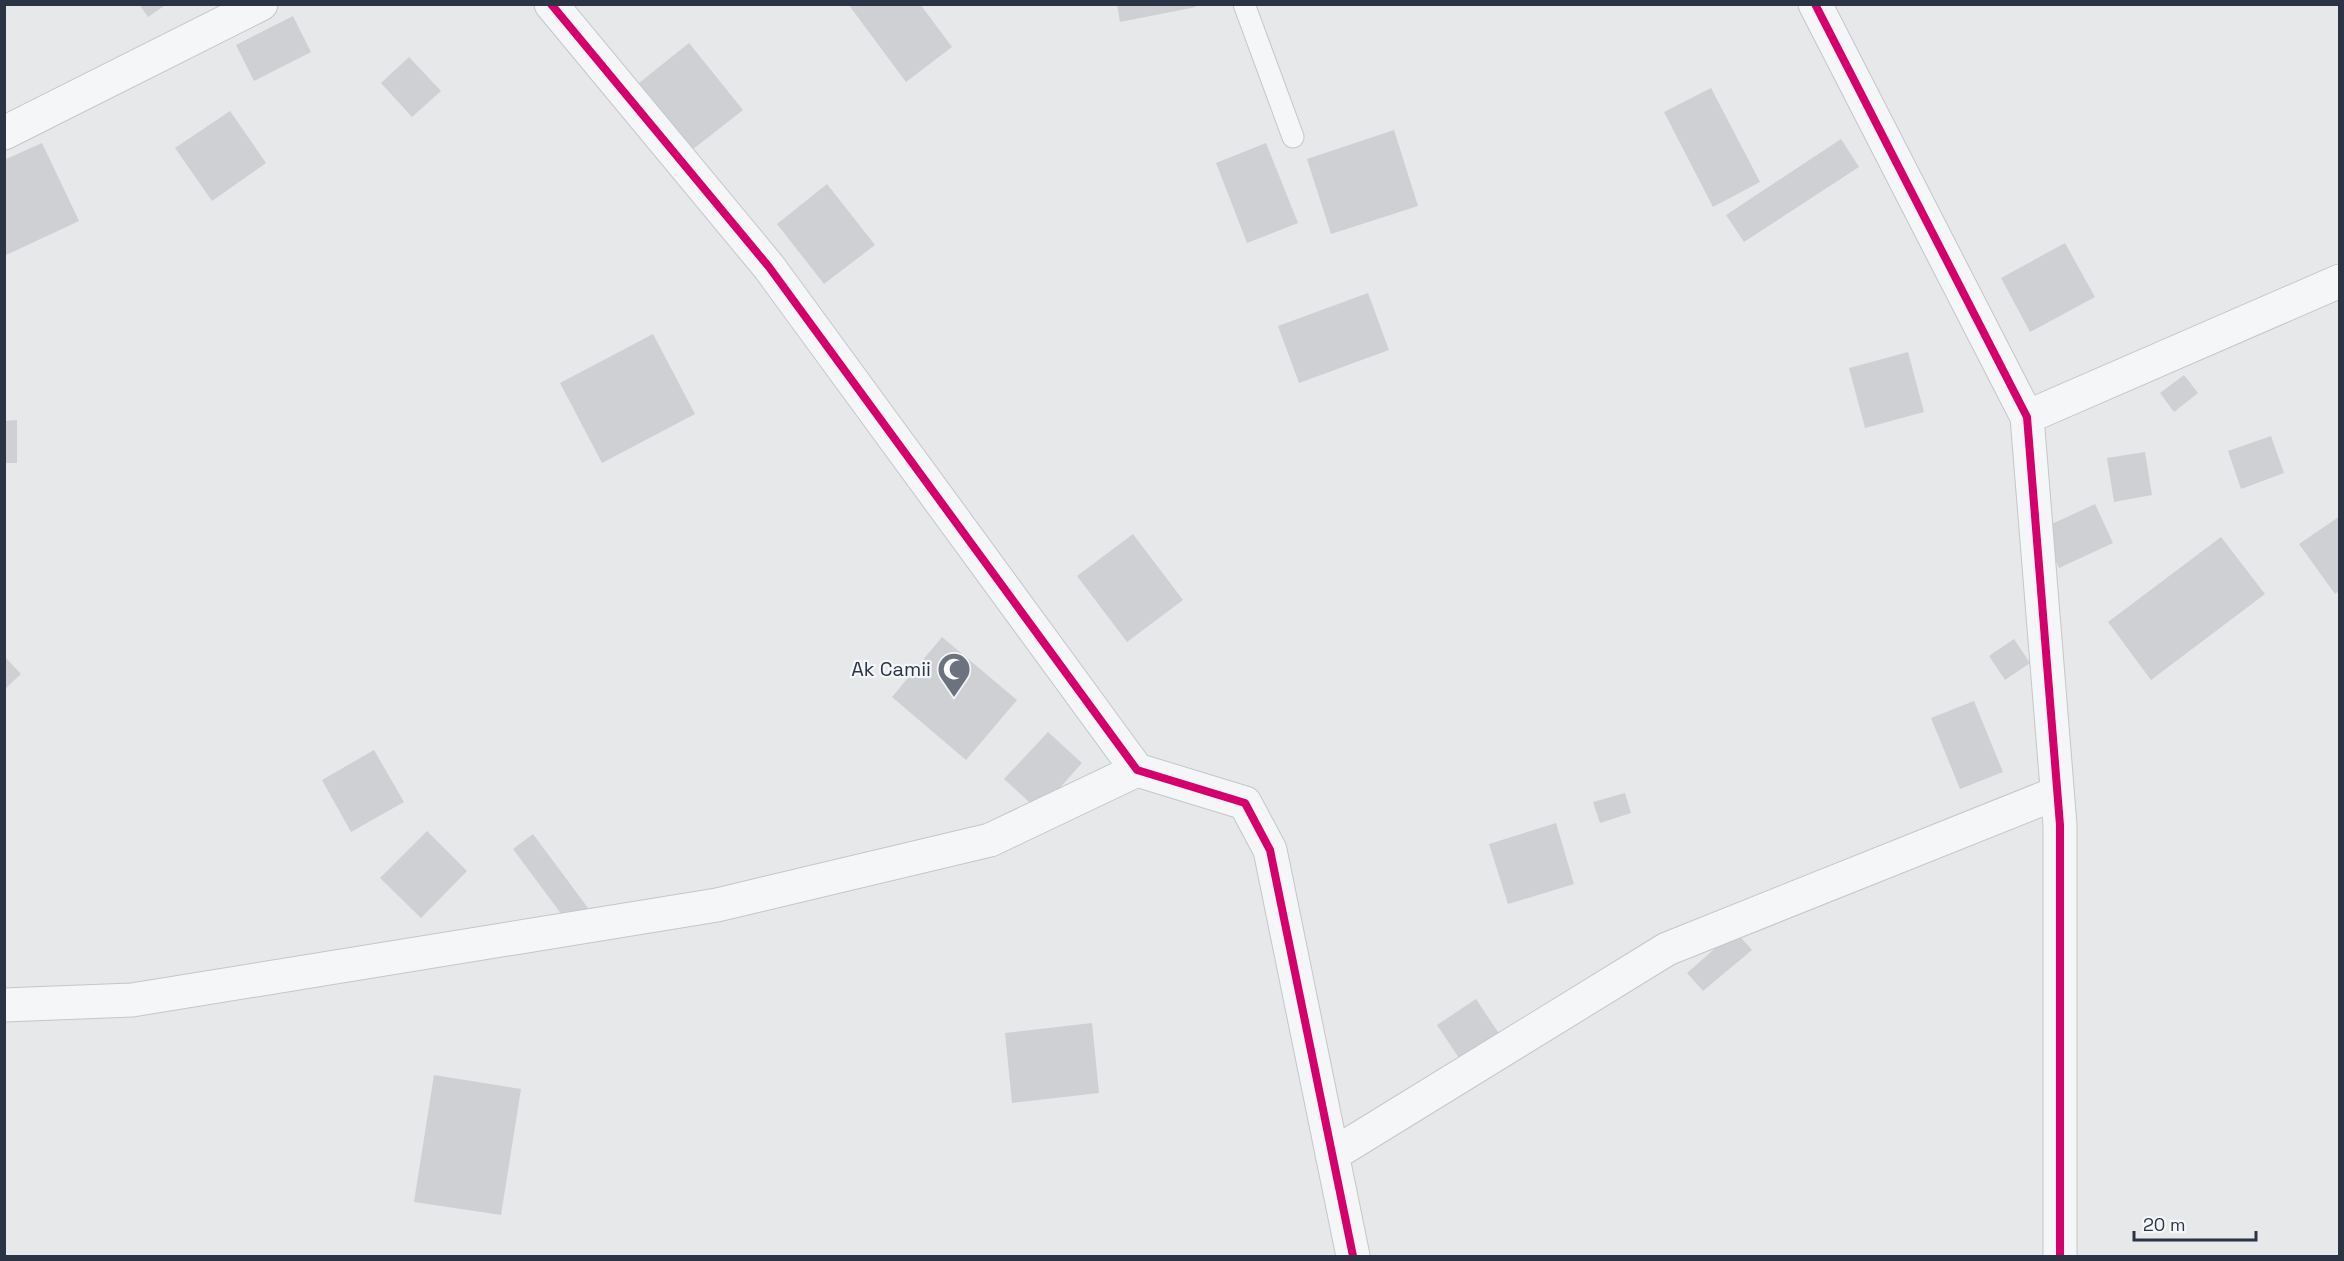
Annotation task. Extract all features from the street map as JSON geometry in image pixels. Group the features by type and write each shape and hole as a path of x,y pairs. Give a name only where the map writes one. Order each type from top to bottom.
{"street":[{"path":"4,133 261,4"},
{"path":"551,4 769,267 1137,770 1245,803 1270,850 1353,1257"},
{"path":"1815,4 2027,417 2060,825 2060,1257"},
{"path":"2027,417 2340,281"},
{"path":"4,1005 132,1000 717,905 990,840 1137,770"},
{"path":"1332,1155 1667,949 2057,792"}],"lane":[{"path":"1244,4 1293,136"}],"building":[{"path":"139,4 167,4 148,17"},
{"path":"848,4 920,4 952,47 906,82"},
{"path":"1117,4 1196,4 1196,7 1120,22"},
{"path":"293,16 311,52 254,81 236,45"},
{"path":"689,43 743,110 683,157 629,91"},
{"path":"409,57 441,91 412,117 381,83"},
{"path":"1711,88 1760,182 1713,207 1664,112"},
{"path":"230,111 266,163 212,201 175,148"},
{"path":"1394,130 1418,206 1331,234 1307,159"},
{"path":"1841,139 1859,167 1744,242 1726,215"},
{"path":"42,143 79,221 4,256 4,160"},
{"path":"1266,143 1298,223 1247,243 1216,163"},
{"path":"827,184 875,245 824,284 777,224"},
{"path":"2065,243 2095,297 2030,332 2001,278"},
{"path":"1368,293 1389,350 1299,383 1278,326"},
{"path":"653,334 695,414 602,463 560,383"},
{"path":"1908,352 1924,412 1865,428 1849,368"},
{"path":"2184,375 2198,393 2174,412 2160,393"},
{"path":"17,420 17,463 4,463 4,421"},
{"path":"2271,436 2284,473 2241,489 2228,451"},
{"path":"2145,452 2152,495 2114,502 2107,458"},
{"path":"2095,504 2113,543 2059,568 2041,529"},
{"path":"2340,516 2340,590 2335,594 2299,544"},
{"path":"1133,534 1183,600 1127,642 1077,576"},
{"path":"2221,537 2265,594 2151,680 2108,622"},
{"name":"Ak Camii","path":"942,637 1017,700 966,760 892,697"},
{"path":"2014,639 2030,663 2005,680 1989,656"},
{"path":"4,656 21,674 4,690"},
{"path":"1974,701 2003,772 1960,789 1931,718"},
{"path":"1048,732 1082,763 1039,811 1004,779"},
{"path":"374,750 404,802 351,832 322,780"},
{"path":"1625,793 1631,813 1600,823 1593,802"},
{"path":"1556,823 1574,884 1508,904 1489,844"},
{"path":"427,831 467,871 421,918 380,878"},
{"path":"533,834 588,908 568,923 513,849"},
{"path":"1735,931 1752,950 1703,991 1687,973"},
{"path":"1476,999 1500,1035 1461,1061 1437,1025"},
{"path":"1092,1023 1099,1093 1012,1103 1005,1033"},
{"path":"434,1075 521,1089 501,1215 414,1202"}],"cycle path":[{"path":"551,4 769,267 1137,770 1245,803 1270,850 1353,1256"},
{"path":"1815,4 2027,417 2060,825 2060,1256"}],"place":[{"name":"Ak Camii","path":"954,698"}]}
